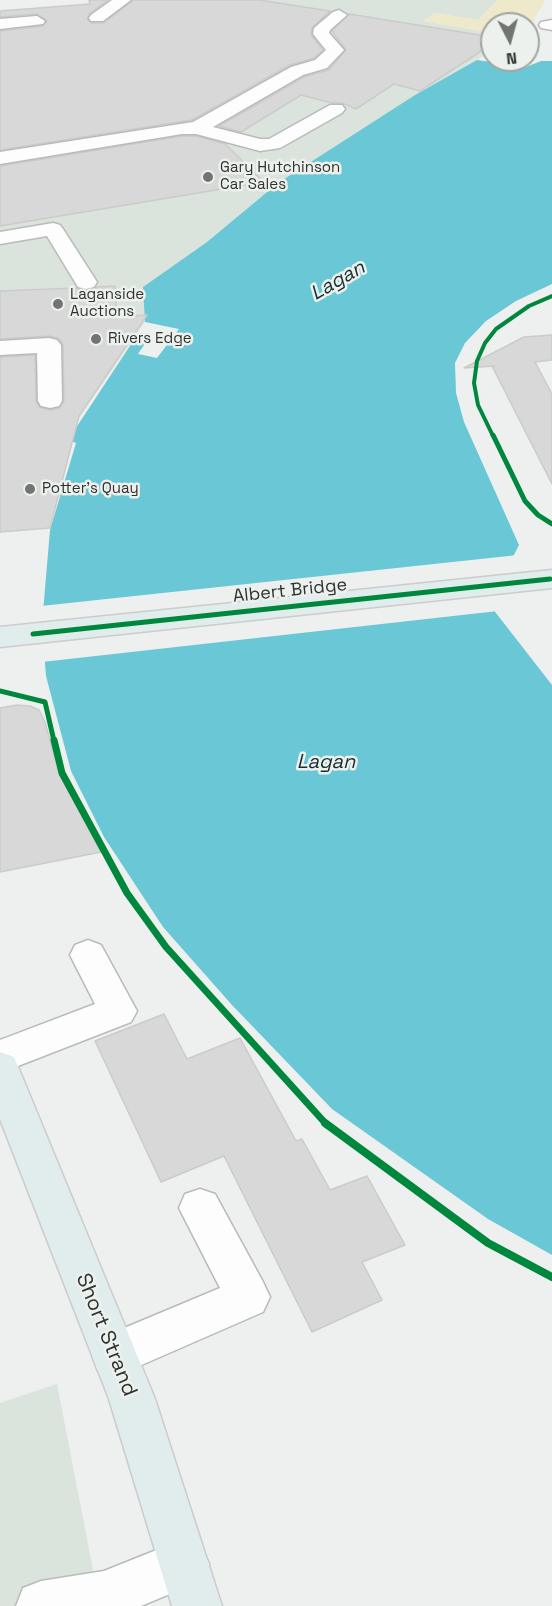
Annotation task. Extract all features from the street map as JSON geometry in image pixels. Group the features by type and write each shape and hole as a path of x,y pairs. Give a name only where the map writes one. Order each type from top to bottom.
{"main road":[{"name":"Albert Bridge","path":"0,637 551,579"},
{"name":"Short Strand","path":"0,1069 132,1399 191,1585"}],"street":[{"path":"97,18 123,0"},
{"path":"197,128 297,71 321,64 336,50 321,34 322,28 339,15"},
{"path":"0,24 38,21"},
{"path":"0,158 183,128 197,128 260,145 273,144 336,109"},
{"path":"0,238 53,229 86,282"},
{"path":"0,348 49,345 50,401"},
{"path":"0,1057 118,1011 88,955"},
{"path":"114,1355 248,1297 200,1208"},
{"path":"42,1606 191,1585"}],"shaded area":[{"path":"173,0 498,0 486,12 480,12 478,20 435,13 423,21 480,31 480,58 478,60 415,95 278,183 207,242 143,287 145,322 64,440 71,446 50,528 0,532 0,45 145,32"},
{"path":"498,0 545,0 538,12 486,12"},
{"path":"435,13 478,20 480,18 480,31 423,21"},
{"path":"57,1384 100,1606 0,1606 0,1403"}],"water":[{"name":"Lagan","path":"477,60 480,60 480,72 540,72 540,61 552,61 552,284 516,301 486,321 465,343 455,363 456,393 464,422 519,545 489,604 552,685 552,1255 488,1219 332,1109 232,1005 163,927 104,837 71,771 46,676 42,624 50,530 76,443 68,440 145,323 143,287 207,242 278,183 415,95"}],"pier":[{"path":"145,322 179,329 157,358 138,354 148,339 136,336"},
{"path":"518,555 492,604 498,611 42,662 39,624 41,606"}],"building":[{"path":"89,0 108,0 89,14 87,19 91,23 104,23 133,0 259,0 330,11 312,28 311,35 323,50 314,58 290,65 192,120 0,150 0,31 43,26 47,21 37,14 0,17 0,11 90,4"},
{"path":"349,14 480,35 480,52 420,91 394,84 356,109 342,103 332,103 301,95 241,132 219,126 304,77 329,70 346,50 332,31"},
{"path":"182,136 196,136 225,144 264,182 0,226 0,166"},
{"path":"115,286 117,317 147,315 79,416 50,528 0,532 0,357 35,355 36,401 39,407 50,410 59,408 64,401 63,344 58,338 49,336 0,339 0,291 76,288 87,291 97,287"},
{"path":"552,335 552,360 535,362 552,394 552,484 492,366 464,368 524,337"},
{"path":"17,705 30,706 39,710 45,722 59,774 101,852 0,872 0,708"},
{"path":"164,1014 187,1059 240,1038 296,1141 302,1139 330,1190 367,1176 405,1245 362,1262 382,1300 312,1332 224,1156 161,1182 95,1041"}],"cycle path":[{"path":"552,296 529,306 496,329 485,343 477,361 474,383 478,405 525,501 538,515 552,524"},
{"path":"33,634 550,579"},
{"path":"0,691 45,702 62,773 127,893 166,947 325,1123 488,1243 552,1277"}],"place":[{"name":"Gary Hutchinson Car Sales","path":"208,177"},
{"name":"Laganside Auctions","path":"58,304"},
{"name":"Rivers Edge","path":"96,339"},
{"name":"Potter's Quay","path":"30,489"}]}
